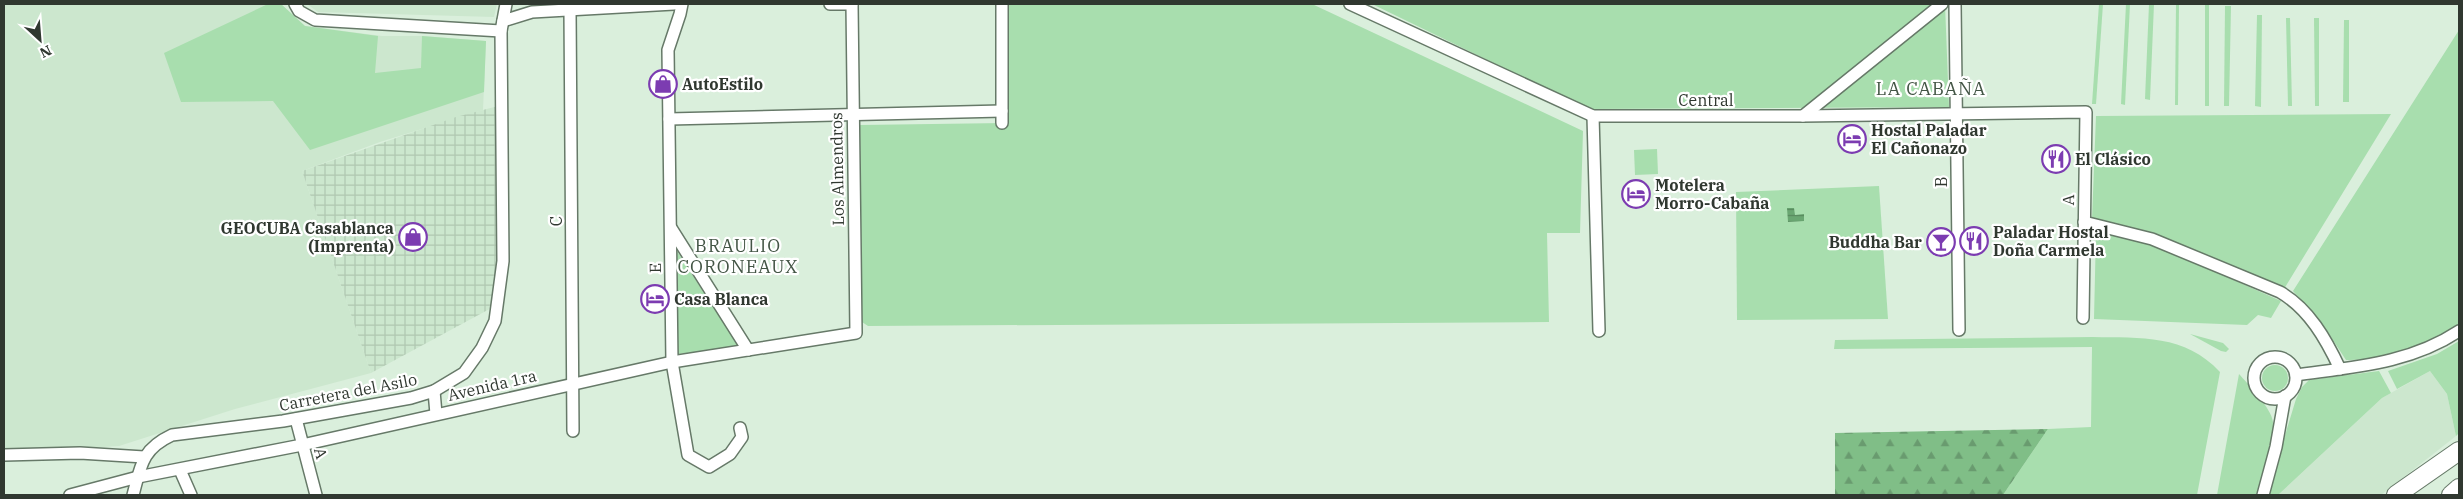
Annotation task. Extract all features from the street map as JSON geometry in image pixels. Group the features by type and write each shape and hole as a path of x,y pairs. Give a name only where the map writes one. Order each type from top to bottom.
{"highway":[{"path":"2396,495 2459,452"},
{"path":"2409,495 2459,452"},
{"path":"2451,495 2459,488"}],"street":[{"path":"295,4 299,11 315,20 502,26 532,12 674,4"},
{"name":"Carretera del Asilo","path":"144,457 151,447 172,435 296,419 411,398 434,391 464,373 482,348 495,321 503,261 502,26 506,4"},
{"name":"E","path":"682,4 668,50 672,362 688,455 709,467 730,454 742,437 740,428"},
{"path":"830,4 852,4"},
{"name":"Los Almendros","path":"852,4 856,334"},
{"path":"1002,4 1002,123"},
{"name":"Central","path":"1350,4 1593,116 1803,116 2086,112"},
{"path":"1803,116 1942,4"},
{"name":"B","path":"1955,4 1959,324"},
{"name":"C","path":"570,10 574,431"},
{"path":"669,119 1002,111"},
{"name":"A","path":"2083,318 2086,112"},
{"path":"1593,116 1598,331"},
{"path":"2084,222 2152,239 2280,292 2294,300 2306,312 2340,369"},
{"path":"671,228 748,350"},
{"path":"2296,375 2388,362 2448,339 2459,331"},
{"name":"Avenida 1ra","path":"70,495 138,477 302,444 672,362 856,334"},
{"path":"2263,495 2276,446 2285,396 2294,387 2296,375 2289,363 2278,357 2266,359 2257,368 2254,381 2260,393 2272,398 2285,396"},
{"path":"434,391 436,414"},
{"name":"A","path":"296,419 316,495"},
{"path":"4,455 80,453 144,457"},
{"path":"144,457 150,470 158,473"},
{"path":"133,495 144,457"},
{"path":"180,470 192,495"}],"shaded area":[{"path":"4,4 281,4 305,26 382,36 422,36 486,41 483,110 380,142 302,171 371,373 235,409 119,446 4,453"},
{"path":"268,4 281,4 305,26 378,36 375,73 421,68 422,36 486,41 484,92 310,150 273,101 181,102 164,53"},
{"path":"307,4 497,4 494,17 318,12"},
{"path":"1007,4 1312,4 1583,131 1580,233 1547,233 1549,322 868,326 862,322 860,125 1005,123"},
{"path":"1372,4 1945,4 1949,107 1588,109"},
{"path":"2099,4 2103,4 2096,104 2092,104"},
{"path":"2126,4 2130,4 2125,105 2121,104"},
{"path":"2149,4 2154,4 2150,100 2145,99"},
{"path":"2176,4 2179,4 2178,105 2175,105"},
{"path":"2205,4 2209,4 2209,106 2205,106"},
{"path":"2225,6 2231,6 2229,106 2224,106"},
{"path":"2257,15 2262,15 2261,107 2255,106"},
{"path":"2286,18 2290,18 2292,106 2288,106"},
{"path":"2314,18 2319,18 2319,106 2315,106"},
{"path":"2344,20 2349,20 2349,102 2343,102"},
{"path":"2459,30 2459,324 2434,339 2390,355 2360,360 2346,360 2323,325 2293,291"},
{"name":"GEOCUBA Casablanca (Imprenta)","path":"502,105 497,305 371,373 302,171 456,117"},
{"path":"2391,114 2284,289 2188,247 2143,232 2092,219 2096,116"},
{"path":"1657,149 1658,174 1635,175 1634,150"},
{"path":"1879,186 1888,319 1737,320 1736,192"},
{"path":"1787,208 1794,208 1795,215 1804,214 1804,221 1788,222"},
{"path":"2096,232 2148,242 2281,301 2271,318 2258,315 2247,325 2094,319"},
{"path":"677,251 739,347 678,354"},
{"path":"2190,334 2223,343 2229,349 2226,352 2221,351"},
{"path":"2145,338 2177,344 2206,360 2220,372 2197,495 2003,495 2048,429 2091,427 2092,347 1834,349 1835,340"},
{"path":"2459,341 2459,433 2456,436 2447,394 2430,371 2397,389 2388,371 2437,354"},
{"path":"2275,365 2284,369 2288,378 2284,387 2275,391 2266,387 2262,378 2266,369"},
{"path":"2379,371 2391,393 2382,398 2278,495 2267,495 2296,399 2302,387 2309,380"},
{"path":"2430,371 2447,394 2456,436 2381,495 2278,495 2382,398"},
{"path":"2239,374 2269,410 2273,422 2272,438 2256,495 2217,495"}],"green space":[{"path":"2048,429 2003,495 1835,495 1835,433"}],"place":[{"name":"AutoEstilo","path":"663,84"},
{"name":"Hostal Paladar El Cañonazo","path":"1852,139"},
{"name":"El Clásico","path":"2056,159"},
{"name":"Motelera Morro-Cabaña","path":"1636,194"},
{"name":"GEOCUBA Casablanca (Imprenta)","path":"413,237"},
{"name":"Paladar Hostal Doña Carmela","path":"1974,241"},
{"name":"Buddha Bar","path":"1941,242"},
{"name":"Casa Blanca","path":"655,299"}],"district":[{"name":"LA CABAÑA","path":"1931,88"},
{"name":"BRAULIO CORONEAUX","path":"738,255"}]}
